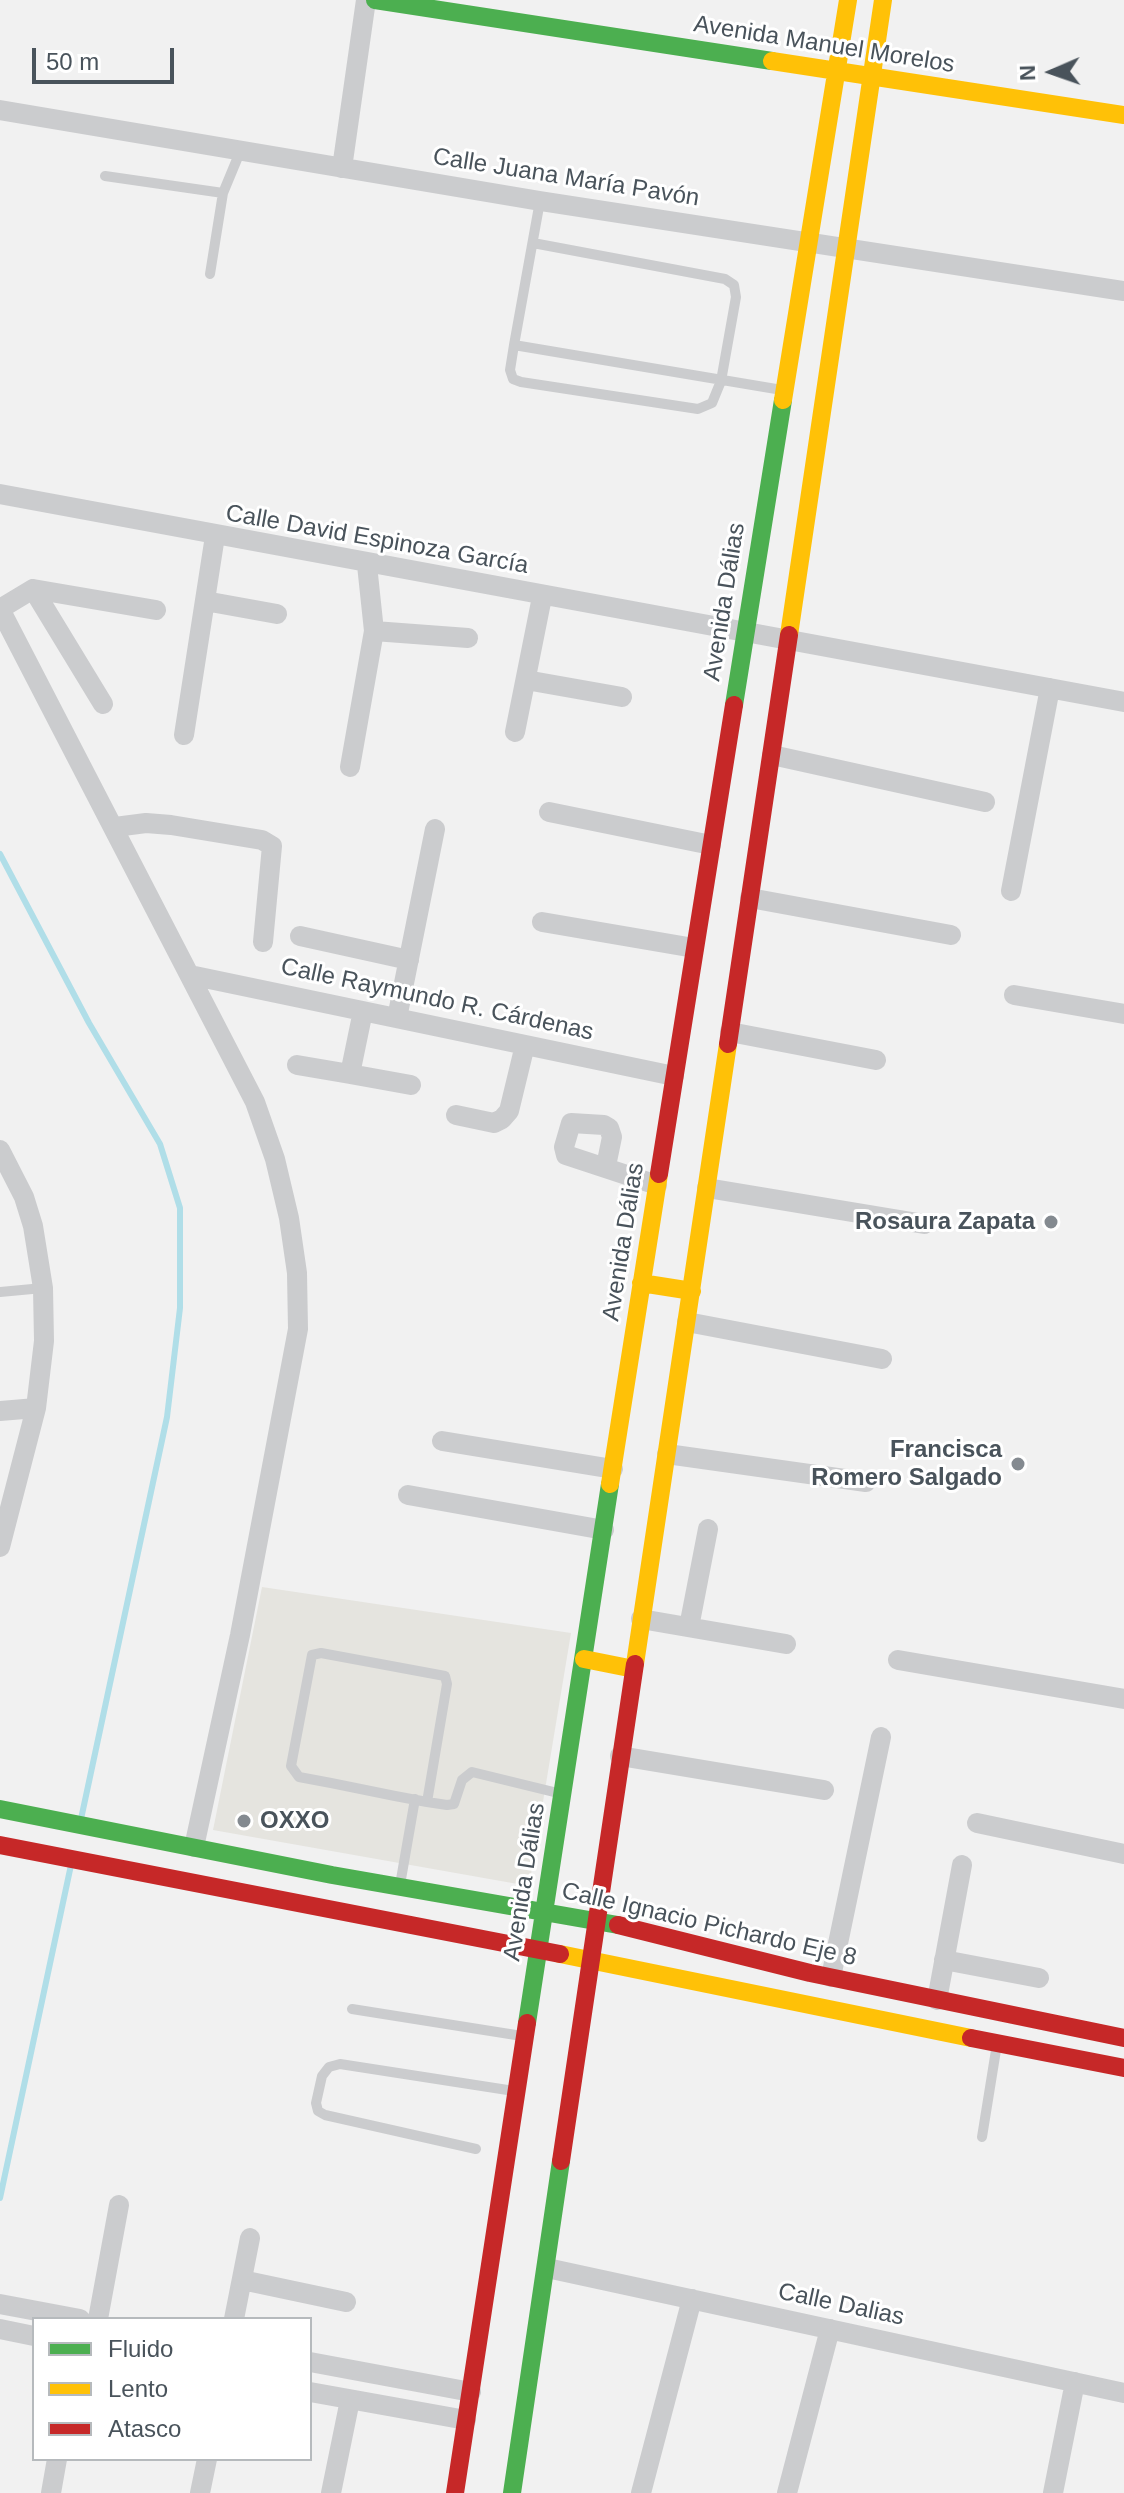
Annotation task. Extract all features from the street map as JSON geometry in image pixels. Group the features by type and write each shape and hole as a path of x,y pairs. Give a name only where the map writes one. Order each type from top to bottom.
{"main road":[{"name":"Avenida Manuel Morelos","path":"375,0 1124,115"},
{"name":"Avenida Dálias","path":"512,2493 750,898 727,864 745,630 848,0"},
{"name":"Avenida Dálias","path":"455,2493 694,948 772,755 843,250 883,0"},
{"path":"641,1283 692,1291"},
{"path":"584,1659 634,1669"},
{"name":"Calle Ignacio Pichardo Eje 8","path":"0,1809 332,1875 595,1921 831,1977 1124,2038"},
{"path":"0,1845 538,1948 590,1962 1124,2068"},
{"path":"327,1908 332,1875"}],"street":[{"path":"342,168 366,0"},
{"name":"Calle Juana María Pavón","path":"0,110 843,250 1124,291"},
{"name":"Calle David Espinoza García","path":"0,494 542,597 789,638"},
{"path":"184,735 215,536"},
{"path":"350,767 374,631 367,565"},
{"path":"33,589 103,704"},
{"path":"156,610 33,589 0,609 255,1102 275,1159 297,1273 298,1329 240,1635 194,1847"},
{"path":"515,732 542,597"},
{"path":"205,601 277,614"},
{"path":"374,631 468,638"},
{"path":"789,638 1124,702"},
{"path":"526,680 622,697"},
{"path":"1011,891 1050,688"},
{"path":"772,755 985,802"},
{"path":"549,812 727,864"},
{"path":"115,827 146,823 171,825 262,840 272,846 263,942"},
{"path":"397,1018 435,829"},
{"path":"750,898 951,935"},
{"path":"542,922 694,948"},
{"path":"300,936 409,960"},
{"name":"Calle Raymundo R. Cárdenas","path":"190,975 674,1076"},
{"path":"1014,995 1124,1014"},
{"path":"350,1074 363,1011"},
{"path":"730,1032 876,1060"},
{"path":"456,1115 494,1123 502,1119 509,1111 525,1045"},
{"path":"297,1065 411,1085"},
{"path":"0,1150 24,1197 33,1226 43,1288 44,1341 36,1408 0,1547"},
{"path":"606,1166 657,1185"},
{"path":"707,1188 924,1224"},
{"path":"687,1322 882,1359"},
{"path":"0,1411 36,1408"},
{"path":"442,1441 613,1469"},
{"path":"667,1454 866,1482"},
{"path":"408,1495 604,1530"},
{"path":"689,1627 708,1529"},
{"path":"641,1619 786,1644"},
{"path":"898,1660 1124,1699"},
{"path":"831,1977 881,1737"},
{"path":"620,1756 824,1790"},
{"path":"977,1823 1124,1854"},
{"path":"937,2000 962,1865"},
{"path":"944,1960 1039,1978"},
{"path":"98,2317 119,2205"},
{"path":"234,2317 250,2238"},
{"name":"Calle Dalias","path":"547,2268 1124,2393"},
{"path":"242,2280 346,2302"},
{"path":"641,2493 692,2299"},
{"path":"0,2304 69,2317"},
{"path":"787,2493 830,2329"},
{"path":"312,2362 471,2392"},
{"path":"1053,2493 1075,2382"},
{"path":"312,2392 466,2420"},
{"path":"331,2493 350,2400"},
{"path":"51,2493 57,2461"},
{"path":"200,2493 207,2461"}],"lane":[{"path":"210,274 223,193 240,152"},
{"path":"105,176 223,193"},
{"path":"533,243 725,279 734,285 736,297 721,381 712,403 698,409 513,379 510,370 540,201"},
{"path":"514,345 784,391"},
{"path":"0,1292 43,1288"},
{"path":"427,1802 447,1684 445,1676 321,1653 312,1655 292,1772 299,1777 427,1802 454,1804 462,1780 472,1772 564,1795"},
{"path":"400,1887 415,1799"},
{"path":"352,2009 524,2036"},
{"path":"982,2137 997,2042"},
{"path":"476,2149 325,2115 318,2111 316,2103 322,2076 329,2067 340,2064 516,2092"}],"shaded area":[{"path":"262,1587 571,1633 529,1886 213,1830"}],"waterway":[{"path":"0,854 89,1023 160,1144 180,1208 180,1308 167,1417 81,1819"},
{"path":"0,2198 71,1865"}],"traffic: fast":[{"path":"375,0 772,61"},
{"path":"734,705 783,400"},
{"path":"527,2023 610,1484"},
{"path":"0,1809 332,1875 618,1925"},
{"path":"512,2493 561,2161"}],"traffic: slow":[{"path":"783,400 848,0"},
{"path":"789,635 883,0"},
{"path":"772,61 1124,115"},
{"path":"635,1664 728,1044"},
{"path":"610,1484 659,1174"},
{"path":"641,1283 692,1291"},
{"path":"584,1659 634,1669"},
{"path":"560,1954 971,2038"}],"traffic: jam":[{"path":"728,1044 789,635"},
{"path":"659,1174 734,705"},
{"path":"561,2161 635,1664"},
{"path":"0,1845 560,1954"},
{"path":"618,1925 810,1973 1124,2038"},
{"path":"455,2493 527,2023"},
{"path":"971,2038 1124,2068"}],"place":[{"name":"Rosaura Zapata","path":"1051,1222"},
{"name":"Francisca Romero Salgado","path":"1018,1464"},
{"name":"OXXO","path":"244,1821"}]}
